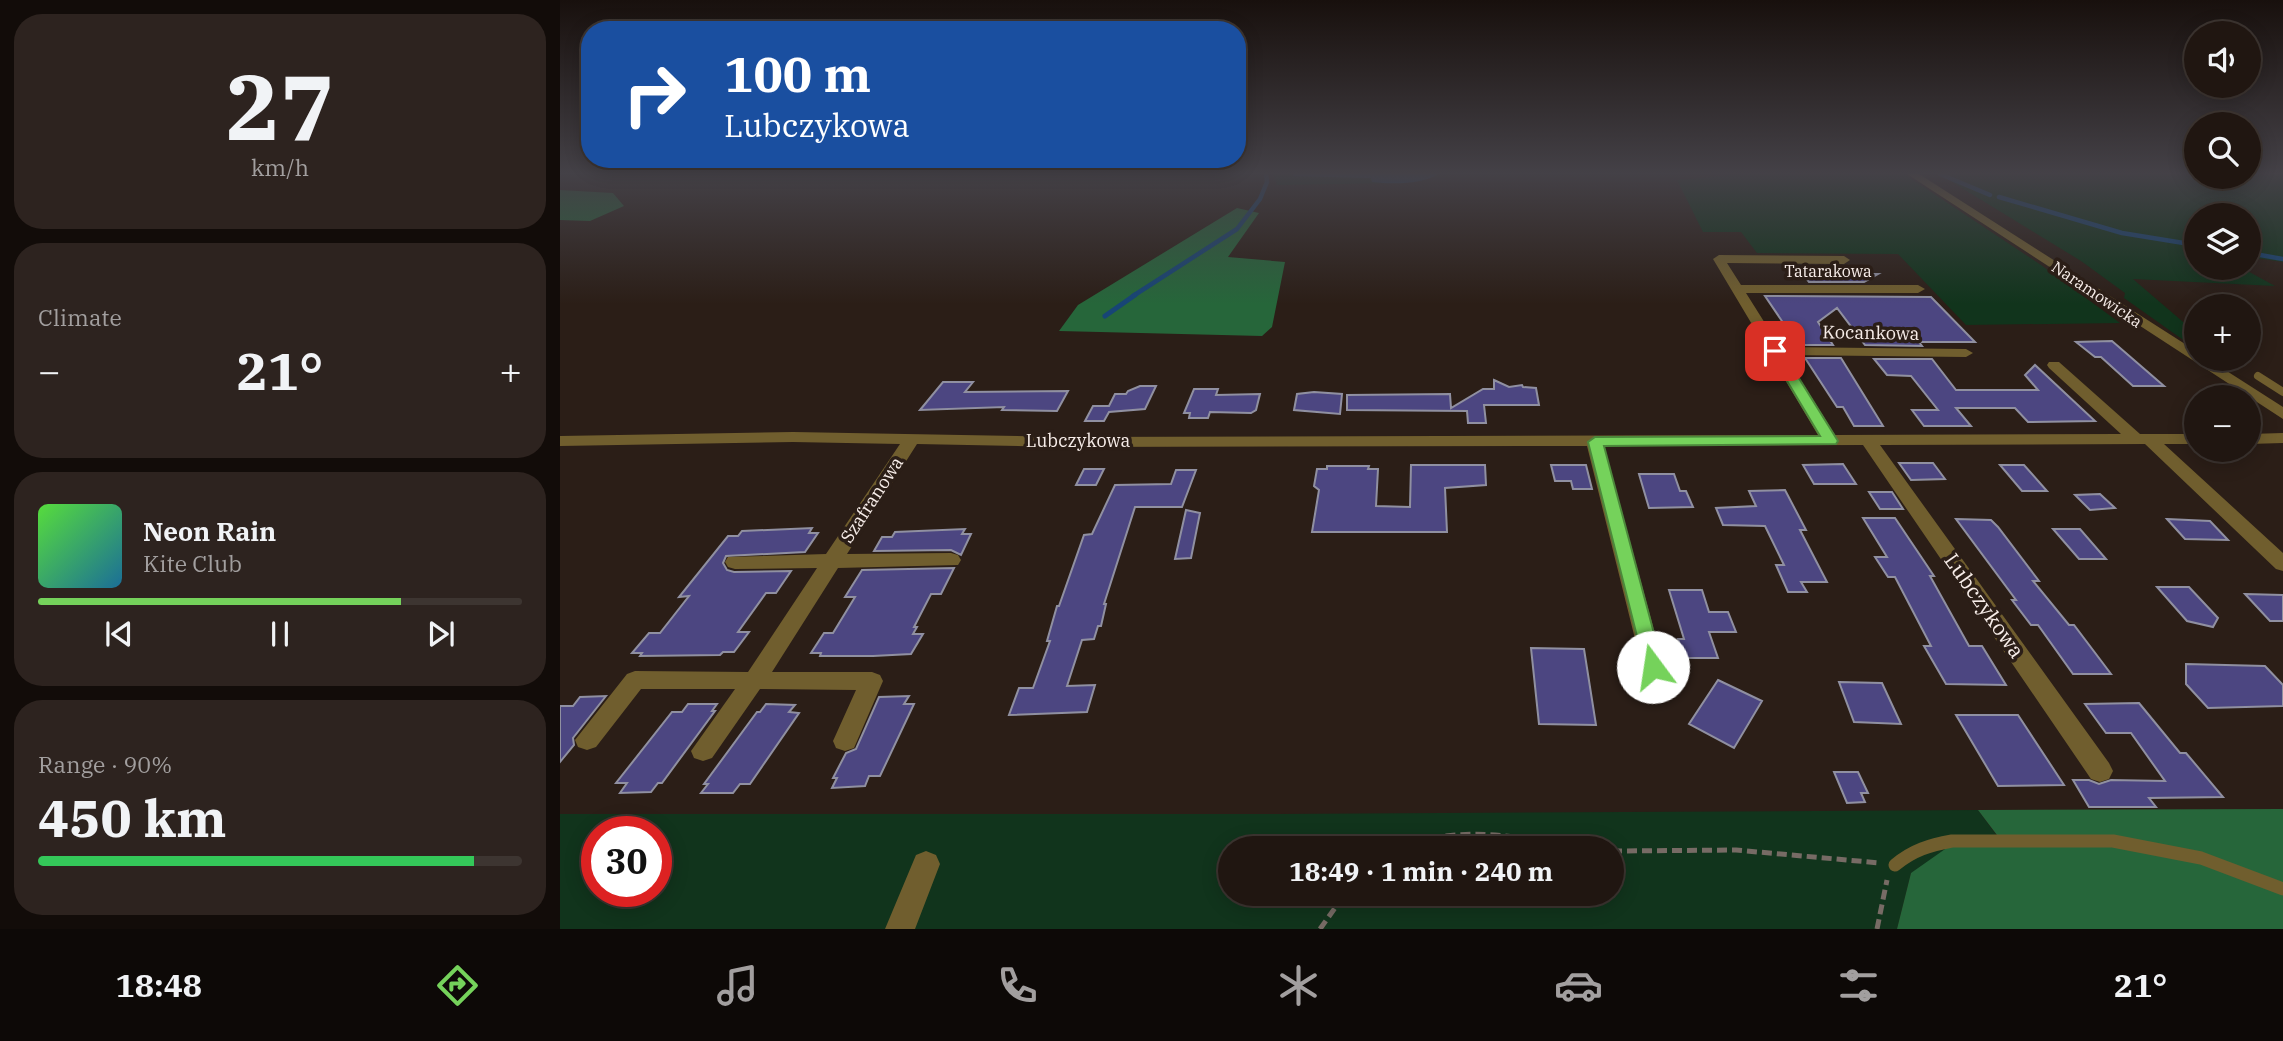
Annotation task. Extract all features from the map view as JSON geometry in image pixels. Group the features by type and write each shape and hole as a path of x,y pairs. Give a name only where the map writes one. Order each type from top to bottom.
{"street":[{"name":"Naramowicka","path":"1979,217 2283,414"},
{"path":"1830,441 1719,259 1844,260"},
{"name":"Tatarakowa","path":"1737,289 1918,289"},
{"name":"Kocankowa","path":"1775,351 1966,353"},
{"path":"2054,365 2142,439 2283,565"},
{"name":"Lubczykowa","path":"560,441 793,438 1595,442 2184,439"},
{"path":"2261,439 2283,438"},
{"name":"Szafranowa","path":"703,751 755,679 912,439"},
{"name":"Lubczykowa","path":"1869,441 2100,771"},
{"path":"1595,442 1653,667"},
{"name":"Szafranowa","path":"735,562 951,560"},
{"path":"587,740 635,680 872,681 845,741"},
{"path":"900,929 926,864"}],"lane":[{"path":"2258,376 2283,392"},
{"path":"1895,865 1926,846 1952,841 2113,841 2201,858 2283,889"}],"path":[{"path":"1429,836 1465,831 1524,836"},
{"path":"1624,851 1736,850 1895,865 1885,884 1877,929"},
{"path":"1320,929 1336,906"}],"green space":[{"path":"560,217 598,217 590,221 560,220"},
{"path":"1222,217 1256,217 1228,257 1285,262 1272,327 1262,336 1059,331 1078,305"},
{"path":"1696,217 1969,217 2041,265 2120,323 1966,325 1898,254 1757,253 1741,232 1703,232"},
{"path":"2010,217 2184,217 2184,280 2261,278 2275,286 2133,279 2184,323 2184,340 2124,298 2125,293 2081,261"},
{"path":"2261,217 2283,217 2283,262 2261,259"},
{"path":"2283,809 2283,929 1897,929 1911,873 1948,847 2003,843 1978,810"},
{"path":"1978,810 2003,844 1911,873 1897,929 560,929 560,814"}],"building":[{"path":"1802,273 1878,274 1864,282 1809,282"},
{"path":"1765,296 1931,297 1975,342 1919,342 1922,346 1865,345 1837,308 1818,322 1833,345 1797,345 1788,327"},
{"path":"2112,341 2164,386 2133,386 2101,357 2095,357 2076,342"},
{"path":"1805,358 1841,358 1883,426 1854,426 1843,407 1837,407"},
{"path":"1874,359 1932,359 1956,390 2038,390 2025,375 2035,365 2095,421 2028,422 2015,408 1956,408 1971,426 1924,426 1912,410 1938,410 1911,376 1887,375"},
{"path":"1494,380 1509,387 1522,385 1536,388 1539,405 1484,405 1486,423 1468,423 1467,411 1347,410 1347,395 1450,394 1451,408 1483,389 1494,389"},
{"path":"943,382 973,382 965,392 1068,391 1057,411 1002,410 1004,407 920,410"},
{"path":"1140,386 1156,386 1145,409 1109,412 1104,421 1085,421 1093,406 1109,406 1115,394 1126,394"},
{"path":"1194,389 1218,389 1216,395 1260,394 1256,410 1251,413 1210,412 1208,418 1189,418 1190,413 1184,413"},
{"path":"1297,394 1342,394 1340,414 1294,410"},
{"path":"1899,463 1933,463 1945,479 1911,480"},
{"path":"1843,464 1856,484 1814,484 1803,465"},
{"path":"1411,465 1485,465 1486,485 1445,488 1447,532 1312,532 1319,490 1314,486 1317,469 1327,469 1327,466 1369,466 1368,469 1378,469 1376,506 1410,507"},
{"path":"1551,465 1586,465 1592,489 1573,489 1571,481 1555,481"},
{"path":"2000,465 2024,465 2047,491 2022,491"},
{"path":"1084,469 1104,469 1096,485 1076,485"},
{"path":"1176,470 1196,470 1182,507 1135,507 1104,604 1101,626 1098,626 1094,639 1082,640 1067,686 1095,685 1087,712 1009,715 1019,688 1033,688 1050,641 1047,641 1057,606 1084,535 1092,534 1115,485 1171,484"},
{"path":"1639,474 1674,474 1680,491 1686,491 1693,507 1649,508"},
{"path":"1785,490 1806,530 1800,530 1827,582 1801,582 1807,592 1788,592 1776,565 1784,565 1765,526 1723,525 1716,508 1756,506 1749,491"},
{"path":"1869,492 1892,492 1903,509 1880,509"},
{"path":"2100,494 2115,508 2090,510 2075,495"},
{"path":"1186,510 1200,513 1191,558 1175,559"},
{"path":"1863,518 1895,518 1934,576 1930,576 1969,646 1982,646 2006,685 1946,684 1924,646 1931,646 1895,577 1888,577 1875,557 1887,557"},
{"path":"1956,519 1991,520 1998,527 2039,581 2033,581 2069,625 2074,625 2111,674 2073,674 2038,625 2031,625 2012,600 2016,600"},
{"path":"2167,519 2210,521 2228,540 2185,539"},
{"path":"812,528 809,533 818,533 805,552 726,556 723,563 727,570 734,572 791,571 776,593 766,593 738,632 749,632 734,652 723,652 720,655 640,656 642,653 632,653 649,633 660,633 689,596 679,597 728,536 738,536 742,531"},
{"path":"965,529 962,534 971,534 961,555 951,550 874,551 882,537 892,537 895,532"},
{"path":"2053,529 2080,529 2106,559 2079,559"},
{"path":"954,568 941,594 931,594 914,627 917,627 913,634 923,634 911,654 820,656 821,653 811,653 824,633 833,633 855,597 845,597 862,570"},
{"path":"2157,587 2189,587 2218,618 2213,627 2187,621"},
{"path":"1669,590 1702,590 1709,612 1728,612 1736,632 1709,632 1718,658 1684,658 1678,639 1684,639"},
{"path":"2245,594 2283,595 2283,621 2270,621"},
{"path":"1531,648 1584,649 1596,725 1539,724"},
{"path":"2186,664 2265,666 2283,685 2283,706 2208,708 2186,684"},
{"path":"1718,680 1762,701 1734,748 1689,724"},
{"path":"1839,682 1882,683 1901,724 1854,722"},
{"path":"606,696 573,738 574,745 560,762 560,706 573,706 580,697"},
{"path":"909,696 904,704 914,704 880,776 869,776 865,786 832,788 837,778 833,778 846,753 856,749 879,697"},
{"path":"2139,703 2180,753 2186,753 2223,797 2149,798 2156,807 2089,807 2073,780 2089,780 2099,784 2111,780 2165,781 2131,733 2106,733 2085,704"},
{"path":"688,704 717,704 712,711 715,711 662,783 658,783 651,792 620,793 627,783 616,783 672,712 682,712"},
{"path":"766,704 795,705 789,712 799,713 750,784 740,784 733,793 701,793 708,784 704,784 757,712"},
{"path":"1956,715 2018,715 2064,785 1998,786"},
{"path":"1834,772 1858,772 1868,793 1861,793 1865,802 1847,803"}],"waterway":[{"path":"1133,296 1237,229 1246,217"},
{"path":"2069,217 2122,233 2184,243"},
{"path":"2261,255 2283,259"},
{"path":"1105,316 1135,295"}],"route":[{"path":"1653,667 1595,442 1830,441 1775,351"}]}
